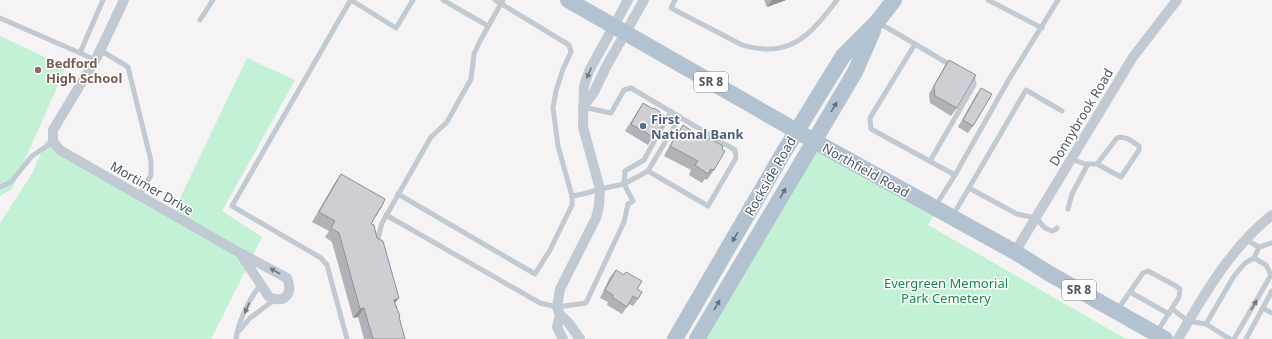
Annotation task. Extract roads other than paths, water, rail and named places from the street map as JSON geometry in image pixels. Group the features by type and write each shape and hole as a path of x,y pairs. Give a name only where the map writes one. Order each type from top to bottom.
{"main road":[{"name":"Northfield Road","path":"568,0 814,141 1015,252 1050,274 1160,336"},
{"name":"Rockside Road","path":"675,339 797,131 843,56 877,22 894,0"},
{"name":"Rockside Road","path":"698,339 855,72 877,22"}],"street":[{"path":"53,142 53,130 95,60 124,0"},
{"path":"563,339 557,326 560,289 596,218 599,206 600,189 583,127 584,107 594,92 606,67 628,0"},
{"path":"619,29 644,0"},
{"name":"Donnybrook Road","path":"1015,252 1133,57 1177,0"},
{"name":"Mortimer Drive","path":"53,142 60,150 139,196 287,278 290,290 286,296 282,299 269,297 240,253"},
{"path":"1178,339 1209,287 1246,240 1272,215"},
{"path":"559,311 580,339"}],"lane":[{"path":"80,53 103,0"},
{"path":"200,20 213,0"},
{"path":"347,339 327,265 321,258 232,206 351,0 396,28 413,0"},
{"path":"443,0 488,26"},
{"path":"398,194 535,274 563,226 572,205 572,196 558,146 553,108 556,91 563,69 571,52 569,45 502,2 495,0"},
{"path":"675,0 671,8 742,45 749,48 759,49 783,48 795,44 819,22 837,0"},
{"path":"988,0 1042,28"},
{"path":"934,208 955,175 1008,81 1058,0"},
{"path":"382,252 378,238 380,228 386,215 431,137 446,122 471,79 474,54 502,2"},
{"path":"0,18 95,60"},
{"path":"877,22 955,68"},
{"path":"915,44 870,118 871,129 955,175"},
{"path":"100,50 128,67 151,161 151,175 139,196"},
{"path":"930,161 974,85 973,80 961,72"},
{"path":"584,107 611,113 624,90 631,88 735,150 736,158 708,206 648,171"},
{"path":"952,218 1026,90 1062,111"},
{"path":"386,215 540,303 559,311 586,303 624,222 628,204 633,201 624,184 625,171 644,160 671,112"},
{"path":"572,196 624,184 648,171 680,117"},
{"path":"1071,159 1088,164 1097,164 1121,177 1139,150 1139,146 1124,138 1117,138 1097,164"},
{"path":"0,186 11,182 32,156 53,142"},
{"path":"1068,209 1072,194 1088,164"},
{"path":"969,188 1017,214 1036,218 1045,228 1049,230 1055,230 1057,228"},
{"path":"1246,240 1259,247 1272,243"},
{"path":"1206,324 1234,276 1245,263 1254,258 1259,247"},
{"path":"1234,339 1272,275 1266,265 1254,258"},
{"path":"1116,312 1143,273 1148,270 1180,289 1179,297 1170,312 1160,336"},
{"path":"237,336 244,315 255,291 261,285"},
{"path":"1246,339 1272,291"},
{"path":"1130,292 1188,321 1206,324 1230,339"},
{"path":"237,336 250,318 275,299"},
{"path":"1263,308 1272,313"}],"place":[{"name":"Bedford High School","path":"38,70"},
{"name":"First National Bank","path":"643,126"}],"park label":[{"name":"Evergreen Memorial Park Cemetery","path":"946,290"}]}
